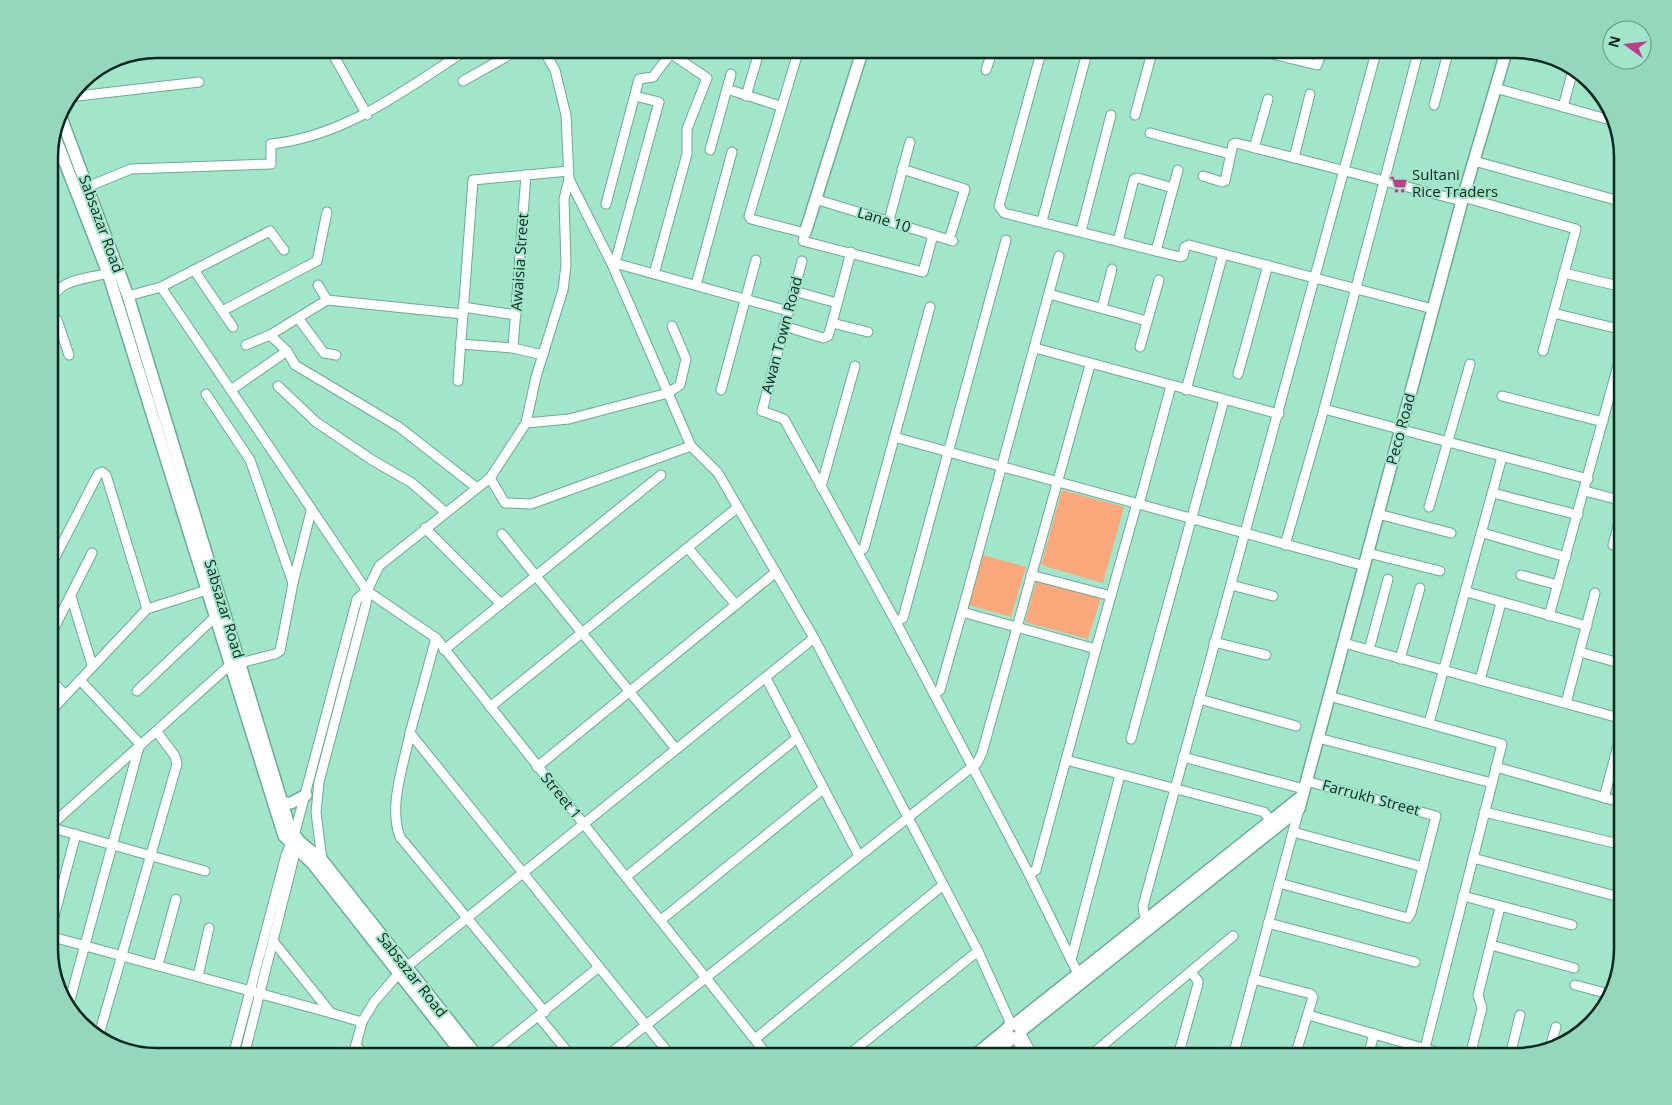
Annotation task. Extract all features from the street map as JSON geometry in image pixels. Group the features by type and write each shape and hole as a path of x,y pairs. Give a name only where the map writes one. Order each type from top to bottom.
{"street":[{"path":"335,58 367,114"},
{"path":"87,187 131,170 271,164 271,144 300,141 367,114 454,58"},
{"path":"463,81 504,58"},
{"path":"322,860 316,812 319,782 366,604 367,591 379,566 490,478 526,422 543,355 563,290 566,265 564,199 569,175 566,114 555,70 548,58"},
{"path":"606,204 639,79 653,78 663,58"},
{"path":"654,274 687,154 687,129 707,78 677,58"},
{"path":"746,96 757,58"},
{"path":"796,58 780,106 749,216 805,233"},
{"path":"860,58 803,241 923,272 933,235"},
{"path":"986,70 991,58"},
{"path":"1040,58 999,206 1004,213 1042,221 1182,258 1185,246 1188,245 1433,309"},
{"path":"1042,221 1086,58"},
{"path":"1135,115 1151,58"},
{"path":"1297,58 1317,66 1320,58"},
{"path":"1149,923 1143,906 1214,642 1279,414 1375,58"},
{"path":"1285,545 1324,409 1416,58"},
{"path":"1434,105 1447,58"},
{"name":"Peco Road","path":"1299,809 1462,199 1504,58"},
{"path":"710,150 731,74"},
{"path":"1564,107 1572,75"},
{"path":"78,96 199,82"},
{"path":"1495,88 1606,119"},
{"path":"727,90 780,106"},
{"path":"1294,158 1310,94"},
{"path":"613,262 659,102 635,96"},
{"path":"1254,148 1268,99"},
{"path":"1081,231 1112,115"},
{"name":"Sabsazar Road","path":"63,124 128,296 203,542 211,589 295,843 322,860 402,970 470,1048"},
{"path":"1150,133 1230,154"},
{"path":"889,220 910,142"},
{"path":"1203,176 1222,182 1225,181 1234,143 1574,227 1576,231 1543,351"},
{"path":"58,145 108,274 192,546 211,589 215,617 236,664 284,836 295,843 402,970 458,1048"},
{"path":"696,285 732,152"},
{"path":"1474,161 1614,200"},
{"name":"Lane 10","path":"815,200 889,220 952,240 965,189 902,169"},
{"path":"1156,251 1178,170"},
{"path":"458,382 473,180 526,175 569,175"},
{"name":"Awaisia Street","path":"514,348 526,175"},
{"path":"569,175 613,262 690,446 718,472 814,638 978,951 1022,1048"},
{"path":"1118,241 1134,179 1138,178 1173,188"},
{"path":"222,312 317,261 327,212"},
{"path":"128,296 161,287 270,231 284,250"},
{"path":"896,622 903,618 1006,240"},
{"path":"784,326 823,338 828,336 851,252"},
{"path":"1186,390 1223,254"},
{"path":"934,694 940,690 1059,256"},
{"path":"721,390 756,260"},
{"name":"Awan Town Road","path":"802,261 762,412 784,418 821,487"},
{"path":"613,262 788,311"},
{"path":"1238,374 1268,265"},
{"path":"1102,308 1112,269"},
{"path":"194,270 233,327"},
{"path":"1564,273 1614,285"},
{"path":"58,288 64,284 108,274"},
{"path":"1140,347 1158,280"},
{"path":"318,285 327,300"},
{"name":"Street 1","path":"161,287 367,591 436,638 762,1048"},
{"path":"794,291 837,303"},
{"path":"1049,294 1147,321"},
{"path":"246,345 270,335 327,300 516,315"},
{"path":"858,552 864,548 930,307"},
{"path":"1553,314 1614,328"},
{"path":"298,318 324,352 336,355"},
{"path":"58,323 69,355"},
{"path":"832,323 868,332"},
{"path":"526,422 569,420 668,393 680,385 686,359 672,326"},
{"path":"270,335 287,352 295,365 398,427 477,488"},
{"path":"460,344 514,348 543,355"},
{"path":"1035,348 1279,414"},
{"path":"231,390 287,352"},
{"path":"617,1048 971,767 982,753 1090,364"},
{"path":"1429,508 1470,364"},
{"path":"855,366 821,487 896,622 1029,874 1080,978"},
{"path":"1549,616 1614,381"},
{"path":"278,386 316,422 372,460 412,483 445,512"},
{"path":"1029,874 1036,870 1096,649 1171,386"},
{"path":"206,394 250,460 293,582"},
{"path":"1502,396 1603,422"},
{"path":"1131,739 1224,400"},
{"path":"1324,409 1588,479"},
{"path":"894,437 1364,566"},
{"path":"490,478 505,503 532,504 690,446"},
{"path":"1429,723 1467,592 1502,457"},
{"path":"58,552 98,474 102,472 106,474 147,609"},
{"path":"444,650 662,475"},
{"path":"1585,491 1614,498"},
{"path":"1493,493 1578,515"},
{"path":"490,706 738,507"},
{"path":"58,819 236,664 280,651 293,582 311,511"},
{"path":"1378,514 1451,533"},
{"path":"425,528 501,604"},
{"path":"502,534 676,749"},
{"path":"1482,534 1566,557"},
{"path":"192,546 203,542"},
{"path":"688,548 736,605"},
{"path":"58,620 92,553"},
{"path":"1368,553 1440,571"},
{"path":"537,767 776,572"},
{"path":"1031,575 1111,596"},
{"path":"1520,575 1558,585"},
{"path":"1369,650 1388,579"},
{"path":"1231,585 1273,596"},
{"path":"1400,659 1420,588"},
{"path":"58,704 92,665 147,609 211,589"},
{"path":"236,1048 273,941 306,795 357,599 367,591"},
{"path":"1467,592 1587,626"},
{"path":"1566,703 1595,593"},
{"path":"70,596 92,665"},
{"path":"1480,680 1501,603"},
{"path":"962,612 1096,649"},
{"path":"137,691 215,617"},
{"path":"436,638 410,733 396,801 396,827 400,836 468,917 565,1048"},
{"path":"355,1048 362,1022 374,1002 402,970 814,638"},
{"path":"1214,642 1266,655"},
{"path":"1344,643 1614,716"},
{"path":"1580,652 1614,661"},
{"path":"766,678 859,856"},
{"path":"80,680 140,746"},
{"path":"58,688 66,696"},
{"path":"1330,696 1500,742 1502,746 1425,1048"},
{"path":"1199,699 1296,726"},
{"path":"100,1030 177,764 175,756 157,732"},
{"path":"410,733 665,1048"},
{"path":"626,877 797,738"},
{"path":"1318,738 1492,784"},
{"path":"71,998 140,746"},
{"name":"Farrukh Street","path":"1183,757 1304,789 1436,816 1423,867"},
{"path":"1066,760 1264,812 1273,824"},
{"path":"1604,798 1614,761"},
{"path":"1496,767 1614,801"},
{"path":"1071,960 1120,775"},
{"path":"661,920 823,789"},
{"path":"1273,824 1304,789"},
{"path":"282,803 299,800 306,795"},
{"path":"998,1048 1015,1031 1080,978 1273,824 1299,809"},
{"path":"1235,1048 1299,809"},
{"path":"1484,812 1614,842"},
{"path":"58,829 206,871"},
{"path":"1279,884 1408,918 1423,867 1292,832"},
{"path":"58,902 76,834"},
{"path":"245,1048 255,993 295,843"},
{"path":"1472,858 1614,896"},
{"path":"755,1039 943,885"},
{"path":"1463,896 1572,925"},
{"path":"158,965 176,899"},
{"path":"1472,1048 1482,1008 1478,995 1500,907"},
{"path":"1268,923 1415,962"},
{"path":"198,976 209,928"},
{"path":"1100,1048 1233,936"},
{"path":"58,939 362,1022"},
{"path":"273,941 330,1013"},
{"path":"1491,946 1574,968"},
{"path":"857,1048 978,951"},
{"path":"498,1048 599,967"},
{"path":"1180,1048 1198,984 1191,972"},
{"path":"1253,980 1311,994 1313,997 1298,1048"},
{"path":"1575,985 1604,993"},
{"path":"1309,1014 1374,1034 1411,1048"},
{"path":"1512,1048 1520,1014"},
{"path":"1552,1040 1556,1027"},
{"path":"987,1048 1015,1031"},
{"path":"1015,1031 1027,1048"},
{"path":"1370,1048 1374,1034"}],"shaded area":[{"path":"1062,490 1124,507 1103,583 1041,565"},
{"path":"983,555 1026,567 1011,617 969,605"},
{"path":"1037,579 1101,597 1088,639 1025,622"}],"place":[{"name":"Sultani Rice Traders","path":"1398,184"}]}
